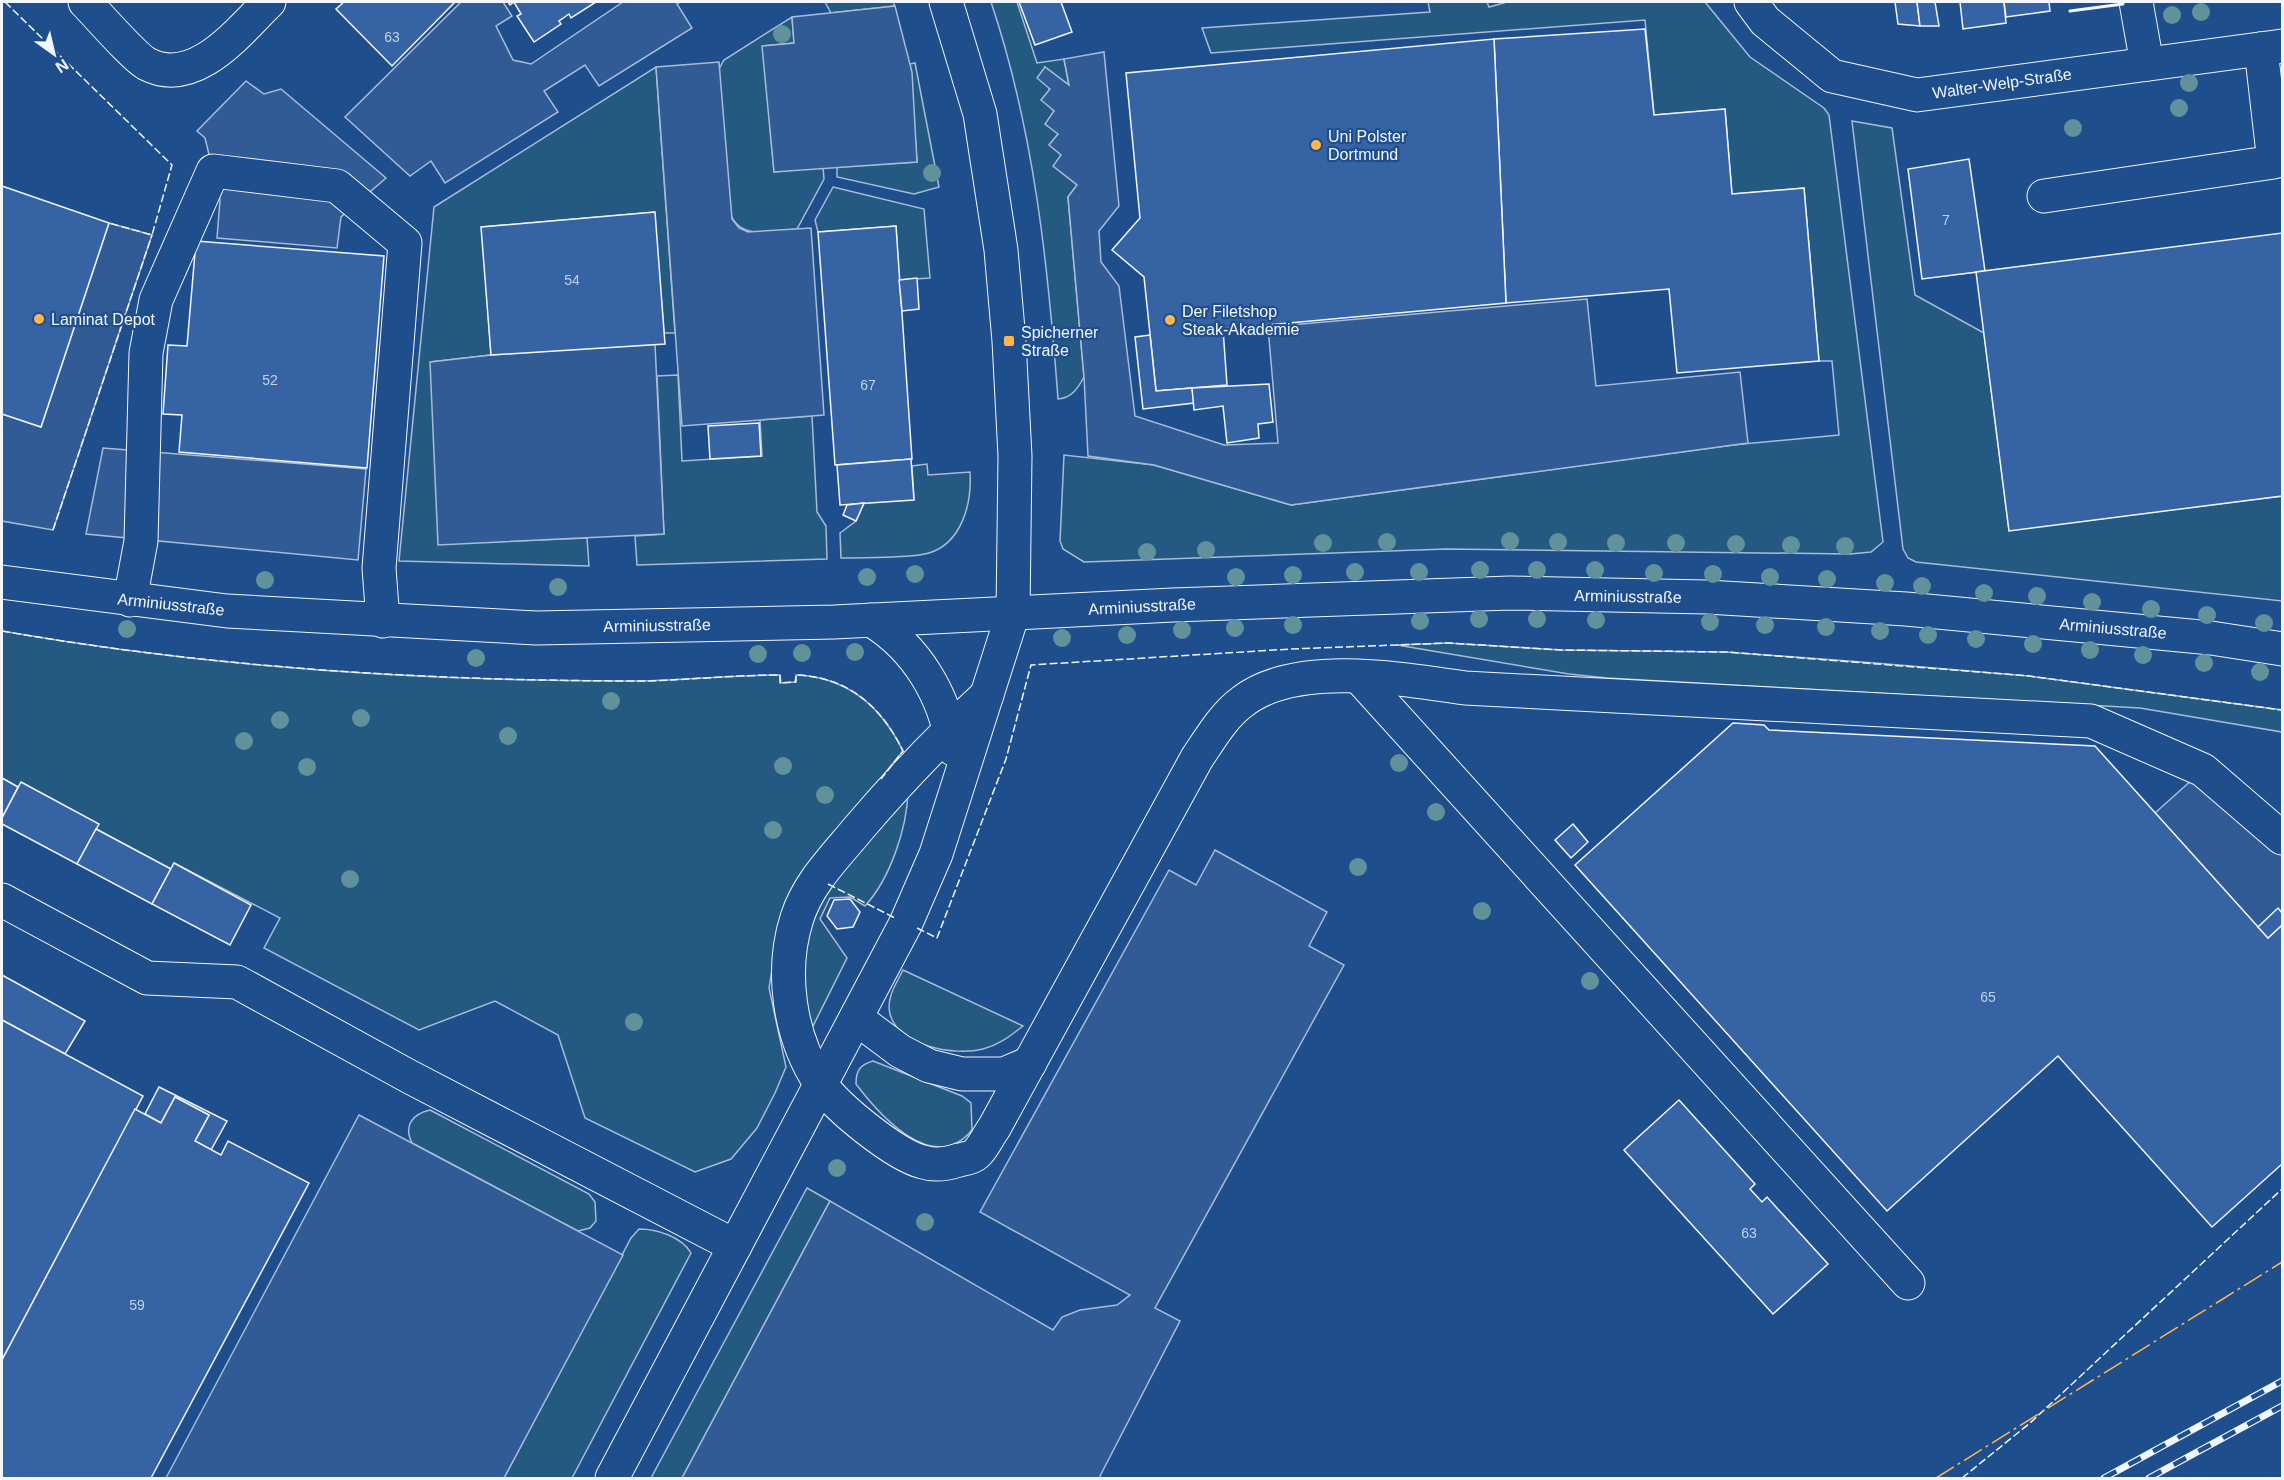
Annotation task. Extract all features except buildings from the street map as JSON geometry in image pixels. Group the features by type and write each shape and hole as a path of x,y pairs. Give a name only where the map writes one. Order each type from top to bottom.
{"street":[{"path":"85,2 146,64 178,71 219,52 269,2"},
{"path":"612,1479 906,923 936,854 1013,612 1014,439 1000,250 980,114 946,2"},
{"name":"Walter-Welp-Straße","path":"1751,2 1765,21 1832,76 1917,95 2272,47"},
{"path":"2136,2 2147,64"},
{"path":"2044,196 2274,162 2272,47"},
{"path":"130,600 141,541 146,353 156,300 213,171 338,186 405,243 379,568 383,621"},
{"name":"Arminiusstraße","path":"2,582 130,600 227,610 383,621 536,628 871,620 1013,612 1510,593 1707,597 1929,611 2211,638 2283,649"},
{"path":"871,620 894,634 918,663 942,702 951,730 959,786"},
{"path":"987,695 880,802 816,879 797,916 788,965 792,1012 806,1055 820,1084 853,1117 900,1152 924,1163 946,1164 975,1155 1030,1063 1197,758 1218,727 1243,701 1279,683 1324,678 1389,678 1465,688 2091,721 2203,770 2283,838"},
{"path":"1360,678 1908,1283"},
{"path":"2,900 147,978 237,982 420,1082 735,1246"},
{"path":"856,1018 900,1051 929,1066 962,1074 1004,1074 1030,1063"}],"shaded area":[{"path":"461,2 503,2 512,16 496,26 513,60 531,64 623,2 680,2 677,4 692,28 599,86 585,65 544,91 558,112 445,183 431,161 410,176 345,117"},
{"path":"825,2 893,2 895,6 831,13"},
{"path":"991,2 1017,2 1037,63 1064,59 1069,85 1045,67 1062,155 1077,185 1068,197 1084,377 1074,392 1058,399 1037,198 1018,99"},
{"path":"1428,2 1487,2 1489,7 1507,2 1705,2 1750,57 1824,108 1829,115 1883,542 1871,552 1850,554 1446,549 1084,562 1063,549 1060,541 1064,455 1154,465 1291,505 1732,445 1839,435 1832,361 1819,361 1804,188 1732,194 1725,109 1654,115 1645,20 1211,53 1202,28 1430,12"},
{"path":"895,6 912,72 917,162 774,172 762,46 794,43 792,17"},
{"path":"792,17 794,43 763,46 774,172 823,167 824,179 797,229 749,231 741,228 730,213 719,69 724,60"},
{"path":"1104,52 1119,206 1099,231 1101,262 1119,286 1135,416 1224,445 1278,443 1268,327 1587,299 1596,386 1740,372 1748,443 1291,505 1154,465 1088,456 1084,377 1068,197 1077,185 1053,166 1061,155 1049,145 1058,134 1045,124 1054,111 1041,100 1050,89 1037,78 1045,67 1069,85 1064,59"},
{"path":"719,62 732,219 739,228 748,232 811,228 824,415 682,426 656,67"},
{"path":"915,63 939,187 914,194 837,177 837,167 917,162 910,64"},
{"path":"656,67 675,333 664,333 654,212 482,227 491,355 431,362 439,544 587,538 589,566 399,561 434,207"},
{"path":"246,81 264,94 281,89 386,178 341,217 337,248 217,238 220,200 205,138 197,131"},
{"path":"1852,121 1892,128 1915,295 1984,333 2009,530 2282,496 2282,601 1916,562 1908,558 1903,549"},
{"path":"833,187 924,209 930,278 899,280 896,226 818,232 815,220"},
{"path":"109,223 152,235 53,530 2,521 2,414 41,427"},
{"path":"655,344 664,534 438,545 430,362 491,355"},
{"path":"678,375 682,461 762,456 760,420 812,416 817,512 826,526 827,559 637,565 635,536 664,534 657,376"},
{"path":"103,448 366,469 358,560 86,534"},
{"path":"927,464 928,475 970,472 967,509 957,531 950,540 940,548 920,555 841,558 840,533 856,521 864,503 914,499 912,466"},
{"path":"2,631 161,655 402,675 483,679 644,681 780,675 781,683 795,682 796,675 815,677 832,681 861,697 884,720 903,751 803,874 778,934 769,988 786,1067 775,1093 757,1128 731,1159 695,1172 585,1118 558,1035 495,1001 419,1030 264,948 280,918 174,863 171,869 96,829 21,783 18,787 2,778"},
{"path":"1448,643 1561,650 1726,652 2029,676 2282,710 2282,732 2140,708 1607,678 1569,674 1397,645"},
{"path":"2203,770 2282,838 2282,913 2278,909 2258,927 2155,813"},
{"path":"908,792 901,837 889,868 874,895 865,906 850,897 830,898 820,919 847,958 813,1026 807,1023 800,1004 806,942 823,895"},
{"path":"1215,850 1327,912 1309,946 1344,965 1155,1308 1180,1321 1099,1478 682,1478 830,1201 1053,1330 1062,1317 1080,1310 1117,1305 1130,1295 980,1212 1169,870 1196,885"},
{"path":"903,970 1023,1026 994,1045 971,1051 944,1050 916,1041 895,1025 890,1014 889,1002"},
{"path":"873,1061 962,1096 971,1103 972,1130 957,1143 941,1147 925,1144 909,1137 879,1112 856,1084 860,1069"},
{"path":"430,1110 589,1194 595,1202 596,1221 590,1228 578,1231 412,1143 409,1137 411,1121 419,1114"},
{"path":"359,1115 623,1255 504,1478 166,1478"},
{"path":"807,1188 830,1201 682,1478 651,1478"},
{"path":"639,1229 653,1230 675,1238 682,1242 691,1253 572,1478 504,1478 631,1238"}],"railway":[{"path":"2104,1478 2282,1381"},
{"path":"2149,1478 2282,1406"}],"fence":[{"path":"5,2 172,165 152,235 109,223"},
{"path":"53,530 152,235"},
{"path":"2,631 81,644 241,663 402,675 644,681 780,675 780,683 796,682 796,675 815,677 832,681 861,697 884,720 894,735 903,751 881,779"},
{"path":"917,928 937,938 1006,759 1031,665 1291,649 1448,643 1561,650 1726,652 2029,676 2282,710"},
{"path":"828,884 895,918"},
{"path":"1962,1478 2030,1423 2282,1189"}],"wall":[{"path":"2070,11 2123,4"}],"power":[{"path":"1936,1478 2282,1262"}],"place":[{"name":"Uni Polster Dortmund","path":"1316,145"},
{"name":"Laminat Depot","path":"39,319"},
{"name":"Der Filetshop Steak-Akademie","path":"1170,320"},
{"name":"Spicherner Straße","path":"1009,341"}]}
